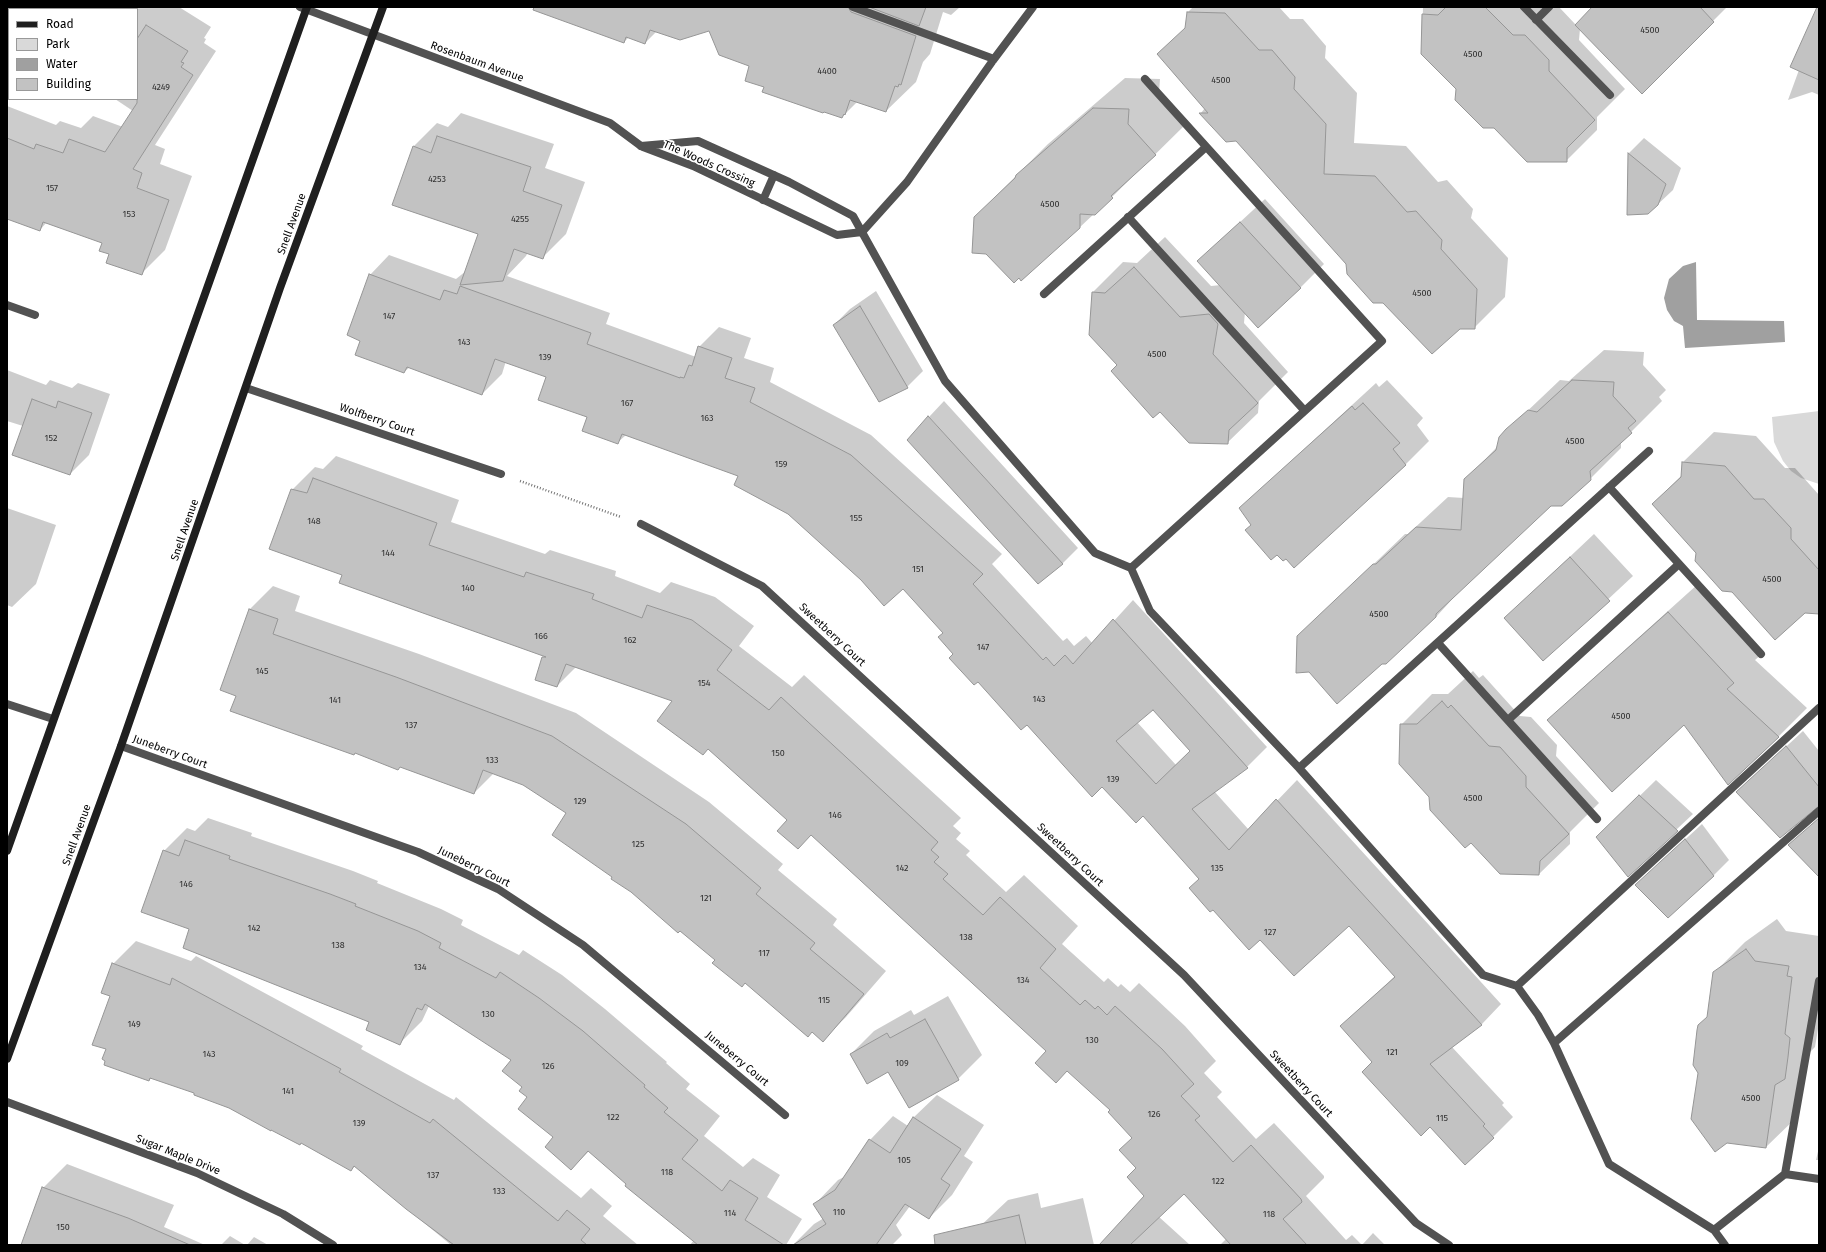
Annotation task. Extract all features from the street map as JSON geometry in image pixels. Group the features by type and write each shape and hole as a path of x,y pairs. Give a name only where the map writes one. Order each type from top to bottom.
{"main road":[{"name":"Snell Avenue","path":"7,1060 120,746 280,288 383,7"},
{"path":"7,851 304,8"}],"street":[{"path":"854,7 994,59"},
{"path":"1033,7 994,59 907,182 862,232 945,381 1095,553 1131,568 1150,611 1299,768 1483,975 1517,986 1538,1014 1554,1043 1609,1164 1714,1230 1725,1245"},
{"path":"1524,7 1610,95"},
{"path":"1536,20 1549,7"},
{"name":"Rosenbaum Avenue","path":"304,8 373,36 610,123 641,146"},
{"path":"1131,568 1382,341 1145,79"},
{"name":"The Woods Crossing","path":"698,142 774,175 853,216 862,232 837,235 693,166 641,146 698,142"},
{"path":"1044,294 1206,147"},
{"path":"763,200 774,175"},
{"path":"1128,217 1304,410"},
{"path":"7,305 35,315"},
{"name":"Wolfberry Court","path":"246,388 501,474"},
{"path":"1299,768 1649,451"},
{"path":"1609,487 1761,654"},
{"name":"Sweetberry Court","path":"642,524 762,586 1184,975 1416,1223 1449,1245"},
{"path":"1508,720 1679,564"},
{"path":"1438,643 1597,819"},
{"path":"7,704 53,719"},
{"path":"1517,986 1819,708"},
{"name":"Juneberry Court","path":"120,746 418,852 498,889 583,945 786,1115"},
{"path":"1554,1043 1819,811"},
{"path":"1714,1230 1785,1174 1819,981"},
{"name":"Sugar Maple Drive","path":"7,1102 197,1173 283,1214 333,1245"},
{"path":"1785,1174 1819,1179"}],"path":[{"path":"501,474 642,524"}],"green space":[{"path":"1819,411 1819,484 1801,478 1791,471 1783,461 1774,442 1772,417"}],"water":[{"path":"1696,262 1697,320 1784,321 1785,342 1685,348 1683,326 1674,321 1667,310 1664,298 1669,279 1683,266"}],"building":[{"path":"534,7 848,7 851,12 916,36 901,85 899,84 898,87 895,86 886,112 850,100 845,115 844,114 842,118 762,92 764,87 745,81 749,66 719,55 709,31 680,40 650,30 645,44 626,37 624,43 533,10"},
{"path":"869,7 926,7 919,26"},
{"path":"1446,7 1485,7 1513,35 1525,35 1549,60 1549,71 1595,120 1567,148 1567,162 1527,162 1494,128 1483,128 1455,100 1456,89 1421,54 1422,14 1438,15"},
{"path":"1592,7 1700,7 1714,22 1642,94 1575,25"},
{"path":"1817,7 1819,7 1819,80 1790,67"},
{"path":"1187,12 1225,13 1259,50 1272,50 1295,77 1294,89 1326,124 1324,174 1375,176 1407,212 1416,211 1442,240 1441,249 1477,289 1475,329 1460,329 1432,354 1383,303 1373,303 1347,274 1346,264 1236,141 1226,142 1199,113 1208,113 1157,54 1185,28"},
{"path":"146,25 188,51 181,62 184,63 181,67 193,75 133,169 142,173 137,188 169,200 142,275 106,263 109,254 99,251 102,243 43,222 40,231 7,219 7,138 34,149 36,144 63,153 69,139 105,152 138,100 138,37"},
{"path":"1093,108 1129,109 1128,124 1156,155 1111,196 1113,198 1095,215 1080,214 1080,228 1021,281 1019,278 1014,283 986,254 972,253 974,217 1015,178 1016,175"},
{"path":"437,136 531,167 523,191 562,205 543,259 514,249 503,281 460,285 478,234 392,205 413,146 431,153"},
{"path":"1628,153 1666,184 1658,205 1648,214 1627,215"},
{"path":"1240,222 1301,288 1258,328 1197,261"},
{"path":"1134,267 1180,317 1209,314 1218,324 1213,354 1258,403 1229,430 1228,444 1189,443 1160,412 1153,418 1111,371 1117,365 1089,335 1092,292 1105,293"},
{"path":"369,274 440,300 444,290 457,294 460,286 591,333 587,344 680,378 684,378 689,365 692,366 698,346 732,358 725,378 755,388 750,402 851,455 983,574 973,584 1043,660 1046,657 1054,666 1065,655 1073,664 1113,619 1248,768 1192,809 1229,850 1276,799 1482,1025 1430,1064 1485,1124 1483,1126 1494,1138 1465,1165 1430,1127 1421,1136 1362,1072 1372,1062 1340,1026 1395,977 1349,926 1294,976 1260,940 1249,950 1213,910 1210,912 1189,888 1199,879 1143,816 1136,823 1102,787 1092,797 1027,725 1021,730 978,682 974,685 949,658 953,654 938,637 943,633 903,589 884,606 861,580 788,514 734,485 738,476 622,434 618,444 582,431 587,417 538,400 546,377 495,359 482,395 407,367 404,373 355,355 360,341 347,335","holes":["1153,710 1190,751 1156,784 1116,741"]},
{"path":"860,306 908,388 879,402 833,325"},
{"path":"1572,380 1614,382 1613,396 1636,421 1628,428 1632,433 1590,471 1591,480 1562,506 1551,506 1436,614 1436,617 1386,664 1382,664 1337,704 1309,672 1296,673 1297,636 1373,564 1376,564 1416,527 1461,530 1464,479 1496,450 1499,437 1506,429 1528,410 1537,412"},
{"path":"32,399 56,408 58,401 92,413 70,475 12,455"},
{"path":"1363,403 1400,443 1393,449 1406,465 1294,568 1286,559 1283,561 1277,555 1271,560 1245,530 1251,525 1239,508 1352,406 1355,410"},
{"path":"928,416 1063,564 1038,584 907,440"},
{"path":"1682,462 1725,466 1754,499 1764,499 1791,528 1791,539 1819,570 1819,614 1805,613 1775,640 1732,592 1722,591 1695,561 1696,553 1652,504 1681,477"},
{"path":"313,478 437,523 429,545 524,577 526,572 594,594 592,599 642,618 647,605 692,620 732,650 717,670 769,710 781,697 938,842 931,850 939,857 934,862 948,874 943,879 983,915 1000,897 1056,949 1040,968 1080,1005 1085,1000 1095,1009 1098,1006 1107,1015 1115,1006 1162,1049 1194,1084 1181,1096 1200,1116 1195,1120 1233,1162 1251,1145 1301,1199 1302,1202 1283,1219 1307,1245 1231,1245 1184,1194 1130,1245 1099,1245 1144,1196 1127,1177 1136,1168 1119,1150 1132,1138 1108,1112 1110,1110 1067,1071 1056,1083 1035,1063 1046,1051 811,835 798,849 777,831 787,820 708,749 703,755 657,721 672,701 566,664 557,687 535,680 542,657 546,657 339,583 342,575 269,549 291,489 307,493"},
{"path":"1570,557 1610,601 1543,661 1504,618"},
{"path":"249,609 278,619 273,634 396,677 552,736 686,824 761,888 756,894 815,943 810,949 864,994 823,1042 812,1032 808,1037 745,983 742,987 712,963 715,960 680,931 678,933 631,892 611,879 612,877 552,835 566,813 523,785 483,770 474,794 400,767 398,770 355,753 354,755 230,711 236,696 220,690"},
{"path":"1668,612 1734,683 1727,689 1779,737 1728,785 1684,725 1612,792 1547,720"},
{"path":"1442,701 1448,708 1451,705 1489,746 1500,747 1526,776 1526,787 1569,834 1540,861 1539,875 1500,874 1471,843 1465,848 1430,810 1429,797 1399,764 1400,724 1417,724"},
{"path":"1786,746 1819,787 1819,806 1780,838 1736,792"},
{"path":"1639,795 1678,831 1628,877 1596,837"},
{"path":"1819,818 1819,877 1788,845"},
{"path":"1685,839 1714,876 1668,918 1635,885"},
{"path":"185,840 230,856 229,859 356,904 355,906 418,931 441,943 439,948 496,978 500,972 539,998 583,1031 645,1085 644,1087 668,1108 664,1112 698,1140 682,1159 722,1191 730,1180 758,1198 745,1220 784,1245 698,1245 625,1186 626,1184 588,1151 571,1170 545,1147 553,1137 518,1109 527,1097 519,1091 522,1087 502,1071 511,1060 425,1004 422,1010 417,1008 400,1045 366,1030 369,1022 183,948 189,929 141,912 163,850 179,856"},
{"path":"1746,949 1755,961 1789,966 1787,976 1792,977 1785,1034 1790,1038 1785,1079 1775,1085 1766,1148 1727,1143 1715,1152 1691,1119 1698,1073 1693,1065 1697,1030 1698,1025 1707,1017 1713,972"},
{"path":"112,963 170,985 172,978 341,1069 339,1072 430,1123 433,1119 558,1221 567,1210 590,1229 581,1240 587,1245 454,1245 406,1209 354,1166 351,1171 301,1143 300,1145 229,1108 194,1095 194,1093 150,1078 149,1081 104,1065 105,1061 102,1059 106,1049 92,1045 110,996 101,993"},
{"path":"925,1019 959,1080 909,1108 888,1072 867,1084 850,1054 887,1033 890,1038"},
{"path":"913,1117 961,1149 941,1179 950,1185 929,1219 905,1204 876,1245 793,1245 826,1224 813,1204 835,1190 869,1139 890,1153"},
{"path":"42,1187 128,1218 190,1245 21,1245"},
{"path":"1019,1215 1026,1245 935,1245 934,1235"}]}
